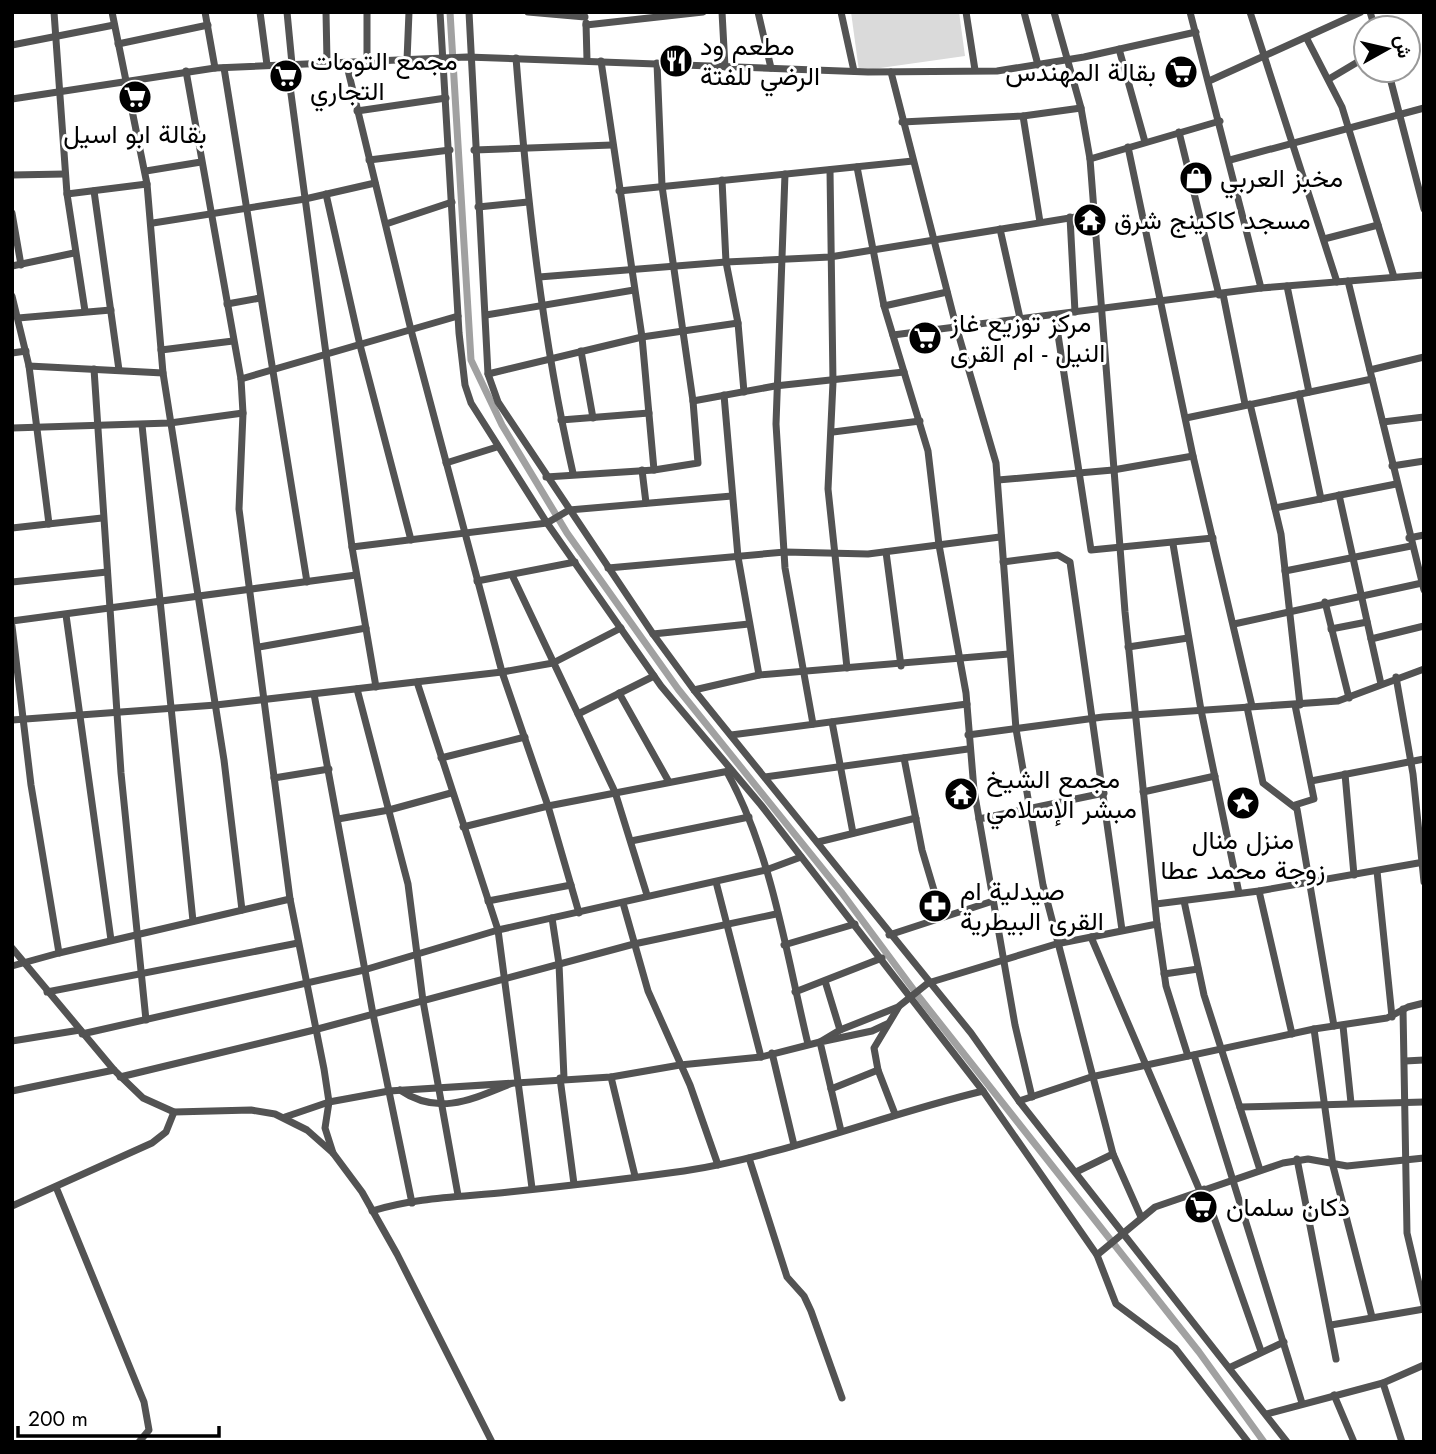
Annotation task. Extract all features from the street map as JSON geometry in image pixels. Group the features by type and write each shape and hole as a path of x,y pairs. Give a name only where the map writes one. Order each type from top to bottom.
{"street":[{"path":"54,12 67,194 85,311"},
{"path":"112,12 148,184 163,373 216,705 242,910"},
{"path":"205,12 215,68"},
{"path":"260,12 267,65"},
{"path":"287,12 305,199 356,575 376,687"},
{"path":"326,12 327,61"},
{"path":"367,12 367,61"},
{"path":"407,60 409,12"},
{"path":"440,12 458,316 465,385 471,403 547,523 654,676 882,958 983,1091 1097,1255 1109,1292 1116,1304 1175,1348 1248,1442"},
{"path":"469,12 468,57 488,374 498,402 546,477 694,690 818,842 926,984 971,1033 1019,1101 1231,1367 1287,1442"},
{"path":"528,12 585,18 703,12"},
{"path":"722,12 725,67"},
{"path":"758,12 771,68"},
{"path":"841,12 854,71"},
{"path":"966,12 975,70"},
{"path":"1024,12 1038,65"},
{"path":"1054,12 1081,108 1090,159 1128,647 1164,974 1302,1403"},
{"path":"1190,12 1261,288"},
{"path":"1250,12 1262,58 1294,144 1337,282"},
{"path":"1209,81 1307,39 1349,15 1361,12"},
{"path":"585,18 587,60"},
{"path":"12,45 114,24"},
{"path":"118,44 208,25"},
{"path":"12,99 186,71 327,61 468,57 891,72 975,70 1068,60 1196,32"},
{"path":"1307,39 1329,79 1349,129 1394,277"},
{"path":"1119,49 1145,142"},
{"path":"516,58 528,202 549,359 573,473"},
{"path":"601,61 642,337 654,470"},
{"path":"346,62 411,330 477,581 502,672 548,806 579,913"},
{"path":"546,477 573,473 654,470 698,463 693,401 662,186 657,63"},
{"path":"1329,79 1352,65"},
{"path":"224,68 307,582"},
{"path":"186,71 241,379 243,413 239,496 290,899 329,1102 325,1128 333,1153"},
{"path":"891,72 956,326 995,455 1016,729 1056,944 1113,1154 1141,1217"},
{"path":"1392,84 1424,209"},
{"path":"357,111 446,98"},
{"path":"902,122 1023,116 1081,108"},
{"path":"1230,160 1424,108"},
{"path":"1023,116 1040,222"},
{"path":"1090,159 1220,121"},
{"path":"1179,132 1275,508 1290,610 1297,705 1314,801 1295,805"},
{"path":"474,150 612,145"},
{"path":"1128,147 1193,456 1234,624 1263,783 1295,805 1334,1026"},
{"path":"369,160 450,150"},
{"path":"619,191 913,161"},
{"path":"146,171 201,162"},
{"path":"857,167 884,306 930,462 939,545 967,704 968,749 979,819 1002,959 1032,1097"},
{"path":"830,170 834,382 828,489 847,668"},
{"path":"12,175 65,174"},
{"path":"785,174 775,386 787,579 813,724"},
{"path":"722,180 726,262 738,323 744,392"},
{"path":"153,223 305,199 374,183"},
{"path":"67,194 148,184"},
{"path":"94,191 119,370"},
{"path":"326,194 360,345 411,540"},
{"path":"386,224 452,202"},
{"path":"478,207 528,202"},
{"path":"12,213 21,264"},
{"path":"539,277 872,253 1094,214"},
{"path":"1070,218 1075,312"},
{"path":"1324,239 1378,225"},
{"path":"1000,229 1020,318"},
{"path":"12,266 74,253"},
{"path":"893,335 1261,288 1424,275"},
{"path":"1234,624 1360,595 1423,587 1348,281"},
{"path":"1287,286 1309,392"},
{"path":"486,315 634,290"},
{"path":"884,306 947,292"},
{"path":"12,296 29,366 50,524"},
{"path":"227,303 260,298"},
{"path":"18,318 111,310"},
{"path":"1055,315 1091,550 1121,550 1213,538"},
{"path":"241,379 458,316"},
{"path":"488,374 642,337 738,323"},
{"path":"161,349 233,341"},
{"path":"12,353 26,351"},
{"path":"581,351 593,418"},
{"path":"1370,370 1424,357"},
{"path":"29,366 163,373"},
{"path":"94,369 117,713 146,1020"},
{"path":"693,401 775,386 834,382 904,372"},
{"path":"1186,418 1372,379"},
{"path":"1299,394 1321,499"},
{"path":"724,396 738,557 759,675"},
{"path":"12,428 142,425 243,413"},
{"path":"561,420 649,413"},
{"path":"1383,422 1424,417"},
{"path":"832,432 920,421"},
{"path":"142,425 158,603 193,921"},
{"path":"446,463 497,447"},
{"path":"998,480 1113,470 1193,456"},
{"path":"1392,466 1424,461"},
{"path":"642,470 646,503"},
{"path":"1275,508 1396,484"},
{"path":"1339,495 1381,684"},
{"path":"352,547 547,523 569,510 732,496"},
{"path":"12,528 102,518"},
{"path":"1285,570 1352,558 1410,542 1424,535"},
{"path":"608,568 785,552 886,552 1000,537"},
{"path":"1173,544 1201,710 1239,893"},
{"path":"886,552 901,666"},
{"path":"1003,562 1058,555 1070,562 1122,930"},
{"path":"477,581 575,562"},
{"path":"12,582 107,572"},
{"path":"59,953 32,785 12,624 356,575"},
{"path":"512,575 615,792 647,895"},
{"path":"1325,602 1349,698"},
{"path":"66,615 111,940"},
{"path":"1331,629 1367,622"},
{"path":"653,634 749,624"},
{"path":"1371,639 1424,626"},
{"path":"259,647 366,628"},
{"path":"12,720 216,705 502,672 553,663 621,628"},
{"path":"1128,647 1188,638"},
{"path":"694,690 759,675 901,666 1009,654"},
{"path":"968,735 1094,719 1297,705 1349,698 1396,677 1424,669"},
{"path":"578,713 654,676"},
{"path":"1396,677 1411,760 1424,882"},
{"path":"417,682 451,793 498,930 532,1188"},
{"path":"357,689 408,884 423,1000 458,1195"},
{"path":"619,693 669,782"},
{"path":"314,694 373,1014 412,1202"},
{"path":"731,735 967,704"},
{"path":"832,722 853,833"},
{"path":"441,758 525,737"},
{"path":"765,777 968,749"},
{"path":"904,758 922,850 942,917"},
{"path":"1311,781 1424,759"},
{"path":"274,778 329,769"},
{"path":"463,827 548,806 729,771"},
{"path":"729,771 749,817 766,870 808,1044"},
{"path":"1345,774 1354,875"},
{"path":"1143,792 1215,776"},
{"path":"338,820 389,810 451,793"},
{"path":"979,819 1104,793"},
{"path":"631,841 749,817"},
{"path":"818,842 916,818"},
{"path":"12,1041 146,1020 365,970 498,930 766,870 801,857"},
{"path":"1156,904 1310,883 1423,862"},
{"path":"1377,871 1392,1017"},
{"path":"716,882 761,1057"},
{"path":"488,901 571,885"},
{"path":"1259,891 1292,1034"},
{"path":"12,966 290,899"},
{"path":"889,935 993,901"},
{"path":"1184,901 1198,970 1219,1049 1260,1170"},
{"path":"623,903 657,1014 718,1164"},
{"path":"120,1077 314,1030 506,976 634,944 776,914"},
{"path":"552,918 559,964 562,1078 574,1184"},
{"path":"895,1114 878,1070 874,1048 898,1007 926,984 1056,944 1157,924"},
{"path":"784,945 855,925"},
{"path":"1091,937 1145,1066 1203,1190 1261,1351"},
{"path":"47,992 298,943"},
{"path":"12,948 120,1077 143,1098 174,1112 251,1110 285,1117 307,1130 333,1153 350,1174 442,1339 492,1442"},
{"path":"795,992 882,958"},
{"path":"1164,974 1198,970"},
{"path":"825,981 840,1030"},
{"path":"1019,1101 1091,1077 1314,1029 1392,1017 1403,1009 1424,1003"},
{"path":"820,1042 840,1030 898,1007"},
{"path":"1331,1325 1372,1317 1423,1302 1407,1233 1403,1009"},
{"path":"285,1117 329,1102 389,1091 611,1077 680,1065 761,1057 872,1031 887,1024"},
{"path":"1343,1026 1351,1103"},
{"path":"1314,1029 1333,1166 1372,1317"},
{"path":"820,1042 841,1130"},
{"path":"772,1054 794,1145"},
{"path":"1405,1061 1424,1060"},
{"path":"12,1091 114,1070"},
{"path":"831,1089 878,1070"},
{"path":"611,1077 635,1176"},
{"path":"400,1090 415,1100 440,1105 517,1082"},
{"path":"372,1212 458,1195 574,1184 749,1158 895,1114 983,1091"},
{"path":"1240,1107 1424,1102"},
{"path":"12,1206 152,1143 166,1132 174,1112"},
{"path":"1076,1172 1113,1154"},
{"path":"749,1158 787,1278 804,1296 811,1311 842,1398"},
{"path":"1097,1255 1155,1207 1297,1159 1333,1166 1424,1158"},
{"path":"1297,1159 1336,1359"},
{"path":"56,1187 144,1402 149,1430 138,1442"},
{"path":"1231,1367 1284,1342"},
{"path":"1267,1414 1382,1383 1424,1366"},
{"path":"1382,1383 1402,1442"},
{"path":"1334,1395 1354,1442"}],"shaded area":[{"path":"851,12 959,12 965,56 859,71"}],"waterway":[{"path":"450,12 471,360 502,425 567,533 678,689 842,893 919,997 1199,1352 1264,1442"}],"place":[{"name":"مطعم ود الرضي للفتة","path":"676,61"},
{"name":"بقالة المهندس","path":"1181,72"},
{"name":"مجمع التومات التجاري","path":"286,76"},
{"name":"بقالة ابو اسيل","path":"135,97"},
{"name":"مخبز العربي","path":"1196,178"},
{"name":"مسجد كاكينج شرق","path":"1090,220"},
{"name":"مركز توزيع غاز النيل - ام القرى","path":"925,338"},
{"name":"مجمع الشيخ مبشر الإسلامي","path":"961,794"},
{"name":"منزل منال زوجة محمد عطا","path":"1243,803"},
{"name":"صيدلية ام القرى البيطرية","path":"935,906"},
{"name":"دكان سلمان","path":"1201,1207"}]}
